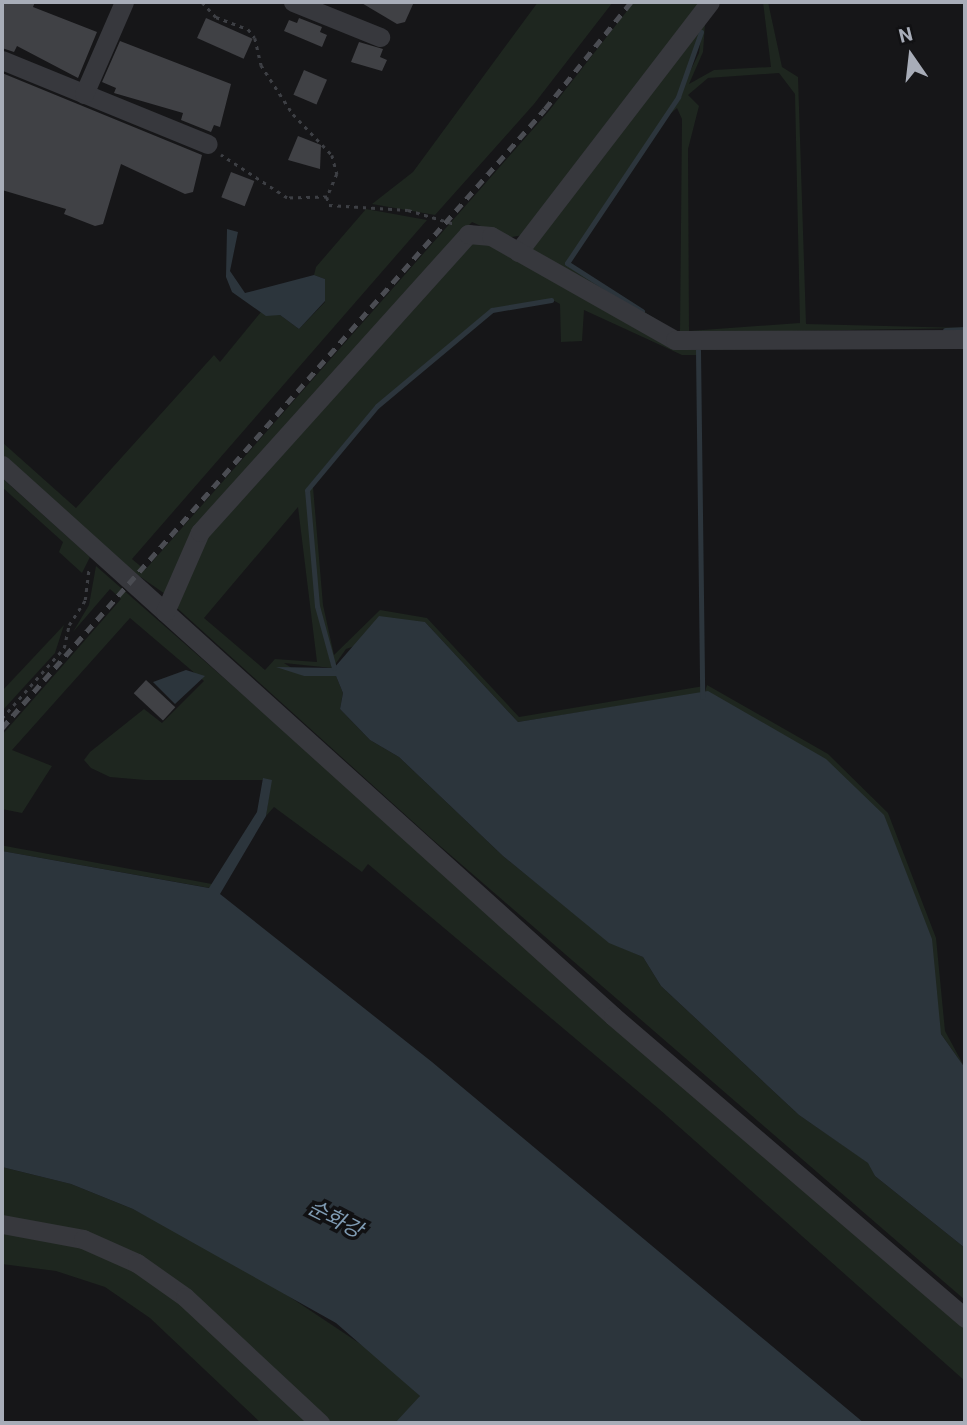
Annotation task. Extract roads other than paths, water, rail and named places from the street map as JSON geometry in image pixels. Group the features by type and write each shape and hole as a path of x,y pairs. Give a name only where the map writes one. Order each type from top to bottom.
{"street":[{"path":"84,94 124,2"},
{"path":"293,2 380,37"},
{"path":"518,252 710,2"},
{"path":"2,60 208,144"},
{"path":"165,612 200,532 454,244 478,232 675,340 965,339"},
{"path":"2,465 613,1016 965,1318"},
{"path":"2,1224 83,1239 137,1263 186,1297 320,1423"}],"water":[{"path":"227,229 238,232 230,271 245,293 314,275 325,279 325,301 299,329 280,315 266,316 232,292 226,277"},
{"path":"379,616 425,622 518,722 708,691 826,759 884,815 932,939 941,1034 965,1068 965,1248 875,1176 868,1163 799,1115 661,986 643,957 609,943 503,856 399,757 370,740 340,709 343,693 336,676 304,676 276,667 334,668"},
{"path":"186,670 205,676 175,704 153,682"},
{"name":"순화강","path":"263,778 272,780 266,816 220,894 432,1062 864,1423 395,1423 420,1396 336,1323 133,1209 71,1184 2,1167 2,851 209,888 257,812"}],"waterway":[{"path":"642,311 567,263 678,97 701,32"},
{"path":"334,668 317,606 307,490 377,406 492,310 551,300"},
{"path":"945,330 965,329"},
{"path":"698,350 702,697"},
{"path":"81,1423 93,1423"}],"railway":[{"path":"2,728 545,109 631,2"}]}
